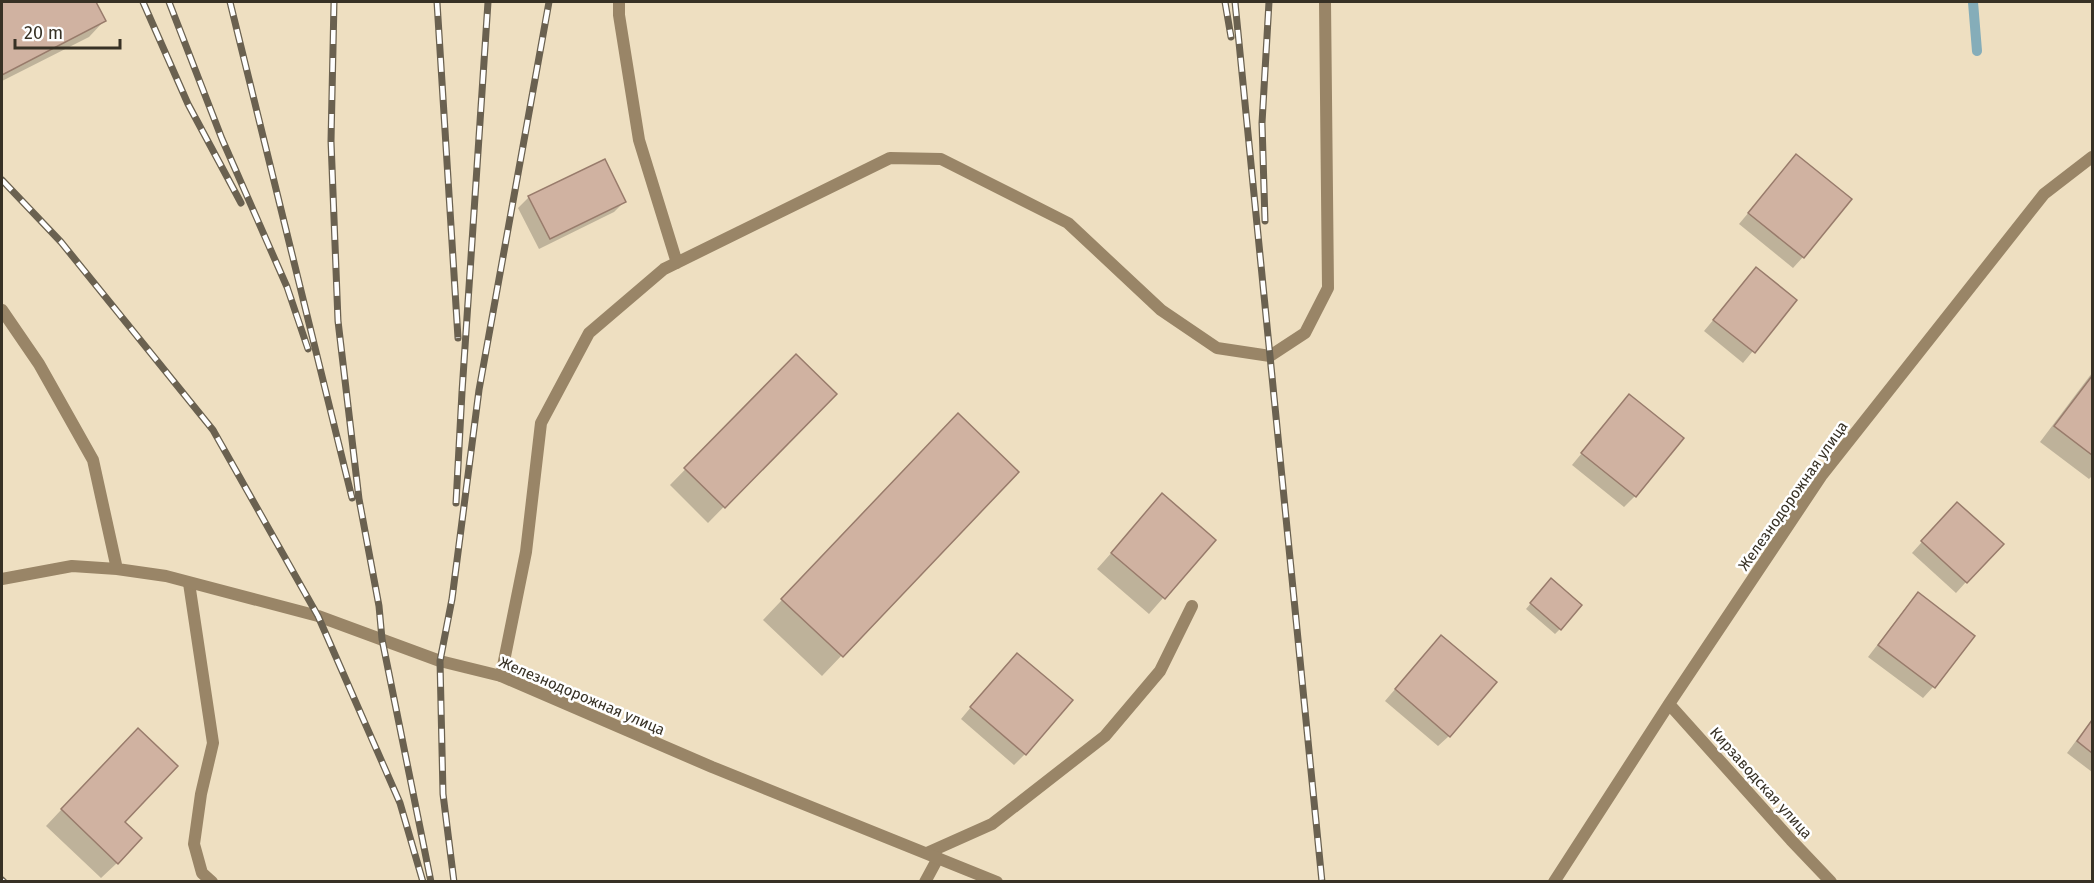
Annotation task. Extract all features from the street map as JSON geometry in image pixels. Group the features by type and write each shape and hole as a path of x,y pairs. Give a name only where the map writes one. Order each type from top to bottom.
{"street":[{"path":"619,2 619,15 639,140 677,262"},
{"path":"501,676 526,552 541,423 589,333 664,268 890,158 941,159 1068,223 1161,310 1217,348 1270,356 1305,333 1328,288 1325,2"},
{"name":"Железнодорожная улица","path":"1554,882 1669,704 1822,475 2044,194 2092,157"},
{"path":"2,310 39,364 93,460 117,569"},
{"name":"Железнодорожная улица","path":"2,579 72,566 117,569 166,576 318,616 440,661 501,676 712,767 997,882"},
{"path":"189,583 213,743 201,794 194,844 202,873 212,882"},
{"path":"925,882 933,856 992,824 1105,736 1161,671 1192,606"},
{"name":"Кирзаводская улица","path":"1669,704 1831,882"}],"building":[{"path":"2,2 96,2 106,21 2,75"},
{"path":"1796,154 1852,199 1804,258 1748,213"},
{"path":"605,159 626,202 550,239 528,196"},
{"path":"1756,267 1797,300 1755,353 1713,320"},
{"path":"796,354 837,394 725,508 684,468"},
{"path":"2092,376 2092,455 2054,426"},
{"path":"1629,394 1684,438 1636,497 1581,453"},
{"path":"958,413 1019,472 843,657 781,599"},
{"path":"1162,493 1216,540 1165,599 1111,553"},
{"path":"1957,502 2004,544 1967,583 1921,541"},
{"path":"1551,578 1582,605 1561,630 1530,603"},
{"path":"1918,592 1975,636 1935,688 1878,645"},
{"path":"1441,635 1497,682 1450,737 1395,689"},
{"path":"1017,653 1073,700 1026,755 970,707"},
{"path":"2092,720 2092,753 2077,741"},
{"path":"138,728 178,766 125,822 142,838 118,864 61,809"}],"waterway":[{"path":"1973,2 1977,51"}],"railway":[{"path":"143,2 188,104 241,203"},
{"path":"169,2 222,139 287,287 308,349"},
{"path":"230,2 352,498"},
{"path":"334,2 331,141 338,321 359,499 379,606 382,639 431,882"},
{"path":"437,2 458,338"},
{"path":"456,503 488,2"},
{"path":"454,882 443,794 440,661 452,599 479,390 549,2"},
{"path":"1225,2 1231,37"},
{"path":"1235,2 1322,882"},
{"path":"1265,221 1262,123 1269,2"},
{"path":"2,180 61,242 213,430 318,616 400,803 423,882"}]}
